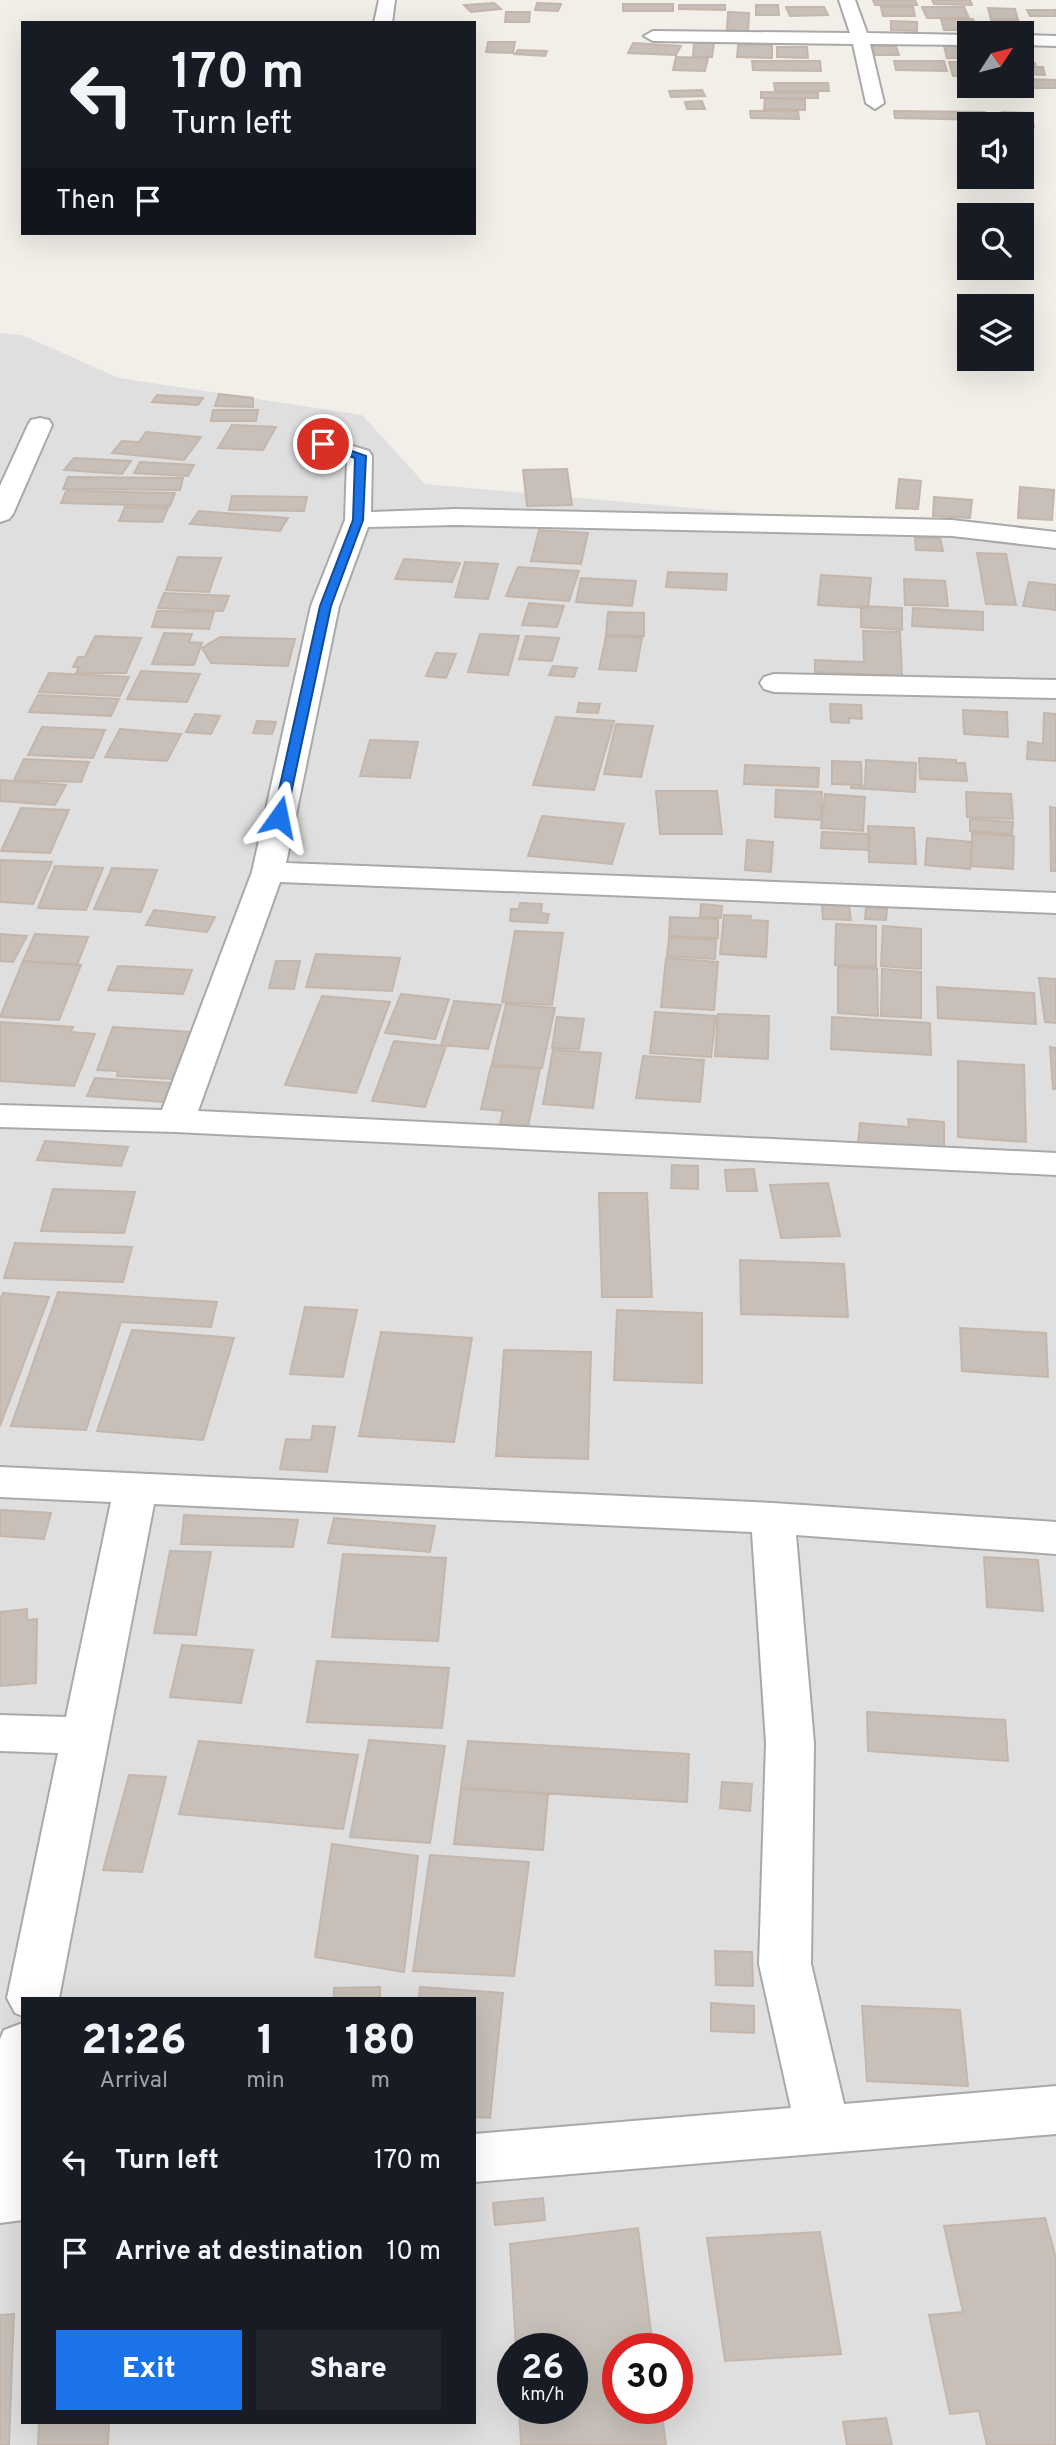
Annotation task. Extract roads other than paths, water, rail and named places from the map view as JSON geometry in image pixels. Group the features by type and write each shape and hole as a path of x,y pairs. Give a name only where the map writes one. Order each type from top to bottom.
{"street":[{"path":"383,21 387,0"},
{"path":"847,0 860,38 875,103"},
{"path":"653,36 957,40"},
{"path":"1034,40 1056,41"},
{"path":"0,514 40,425"},
{"path":"176,1121 268,872 325,606 358,520 360,456 323,444"},
{"path":"358,520 456,517 952,528 1056,540"},
{"path":"774,683 1056,689"},
{"path":"268,872 1056,903"},
{"path":"0,1116 176,1121 1056,1164"},
{"path":"0,1482 773,1518 1056,1538"},
{"path":"33,1997 136,1487"},
{"path":"773,1518 790,1743 785,1964 823,2130"},
{"path":"0,1733 86,1737"},
{"path":"21,2055 6,2126 21,2160"},
{"path":"476,2158 1056,2110"},
{"path":"0,2198 21,2195"}]}
